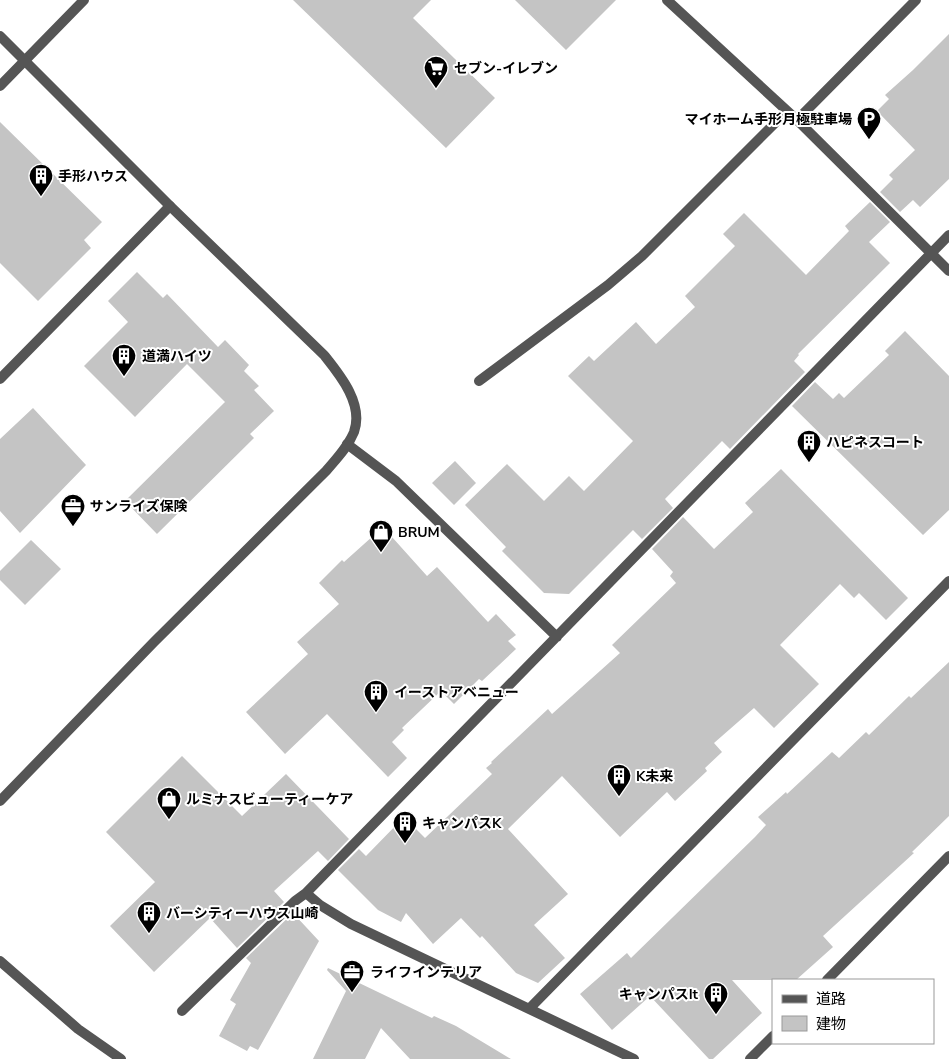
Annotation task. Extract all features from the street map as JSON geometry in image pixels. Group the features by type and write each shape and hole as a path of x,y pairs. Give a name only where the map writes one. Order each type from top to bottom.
{"street":[{"path":"0,86 84,0"},
{"path":"667,0 797,120 949,271"},
{"path":"797,120 916,0"},
{"path":"0,36 170,206 324,354 340,373 349,390 356,422 354,433 326,471 154,642 0,801"},
{"path":"479,381 608,284 642,256 786,111"},
{"path":"0,379 170,206"},
{"path":"182,1011 295,901 306,893 949,235"},
{"path":"347,444 396,481 557,636"},
{"path":"530,1008 949,581"},
{"path":"828,979 949,856"},
{"path":"306,893 320,905 351,924 634,1059"},
{"path":"0,961 78,1029 121,1059"},
{"path":"750,1059 772,1037"}],"building":[{"path":"293,0 431,0 413,18 495,98 446,148"},
{"path":"515,0 616,0 566,50"},
{"path":"949,34 949,179 920,207 913,200 900,212 880,192 893,179 889,175 915,150 877,111 889,99 885,95"},
{"path":"0,122 102,222 84,240 91,248 38,301 0,263"},
{"path":"870,202 890,222 869,242 890,263 798,354 794,361 805,372 730,449 722,441 665,499 673,508 642,539 633,530 569,594 544,593 502,551 506,547 465,505 507,464 544,501 569,476 584,491 633,441 568,376 589,356 594,361 636,322 656,344 695,307 685,296 735,246 723,234 744,213 806,275 849,231 845,226"},
{"path":"137,272 163,298 167,294 218,347 225,340 249,365 244,371 259,386 254,390 274,411 250,434 254,438 157,534 125,501 225,402 187,364 135,417 84,366 128,322 108,301"},
{"path":"905,331 949,376 949,510 923,535 792,406 815,382 833,399 839,393 844,398 889,355 885,351"},
{"path":"33,408 86,465 20,533 0,511 0,439"},
{"path":"455,461 476,483 454,505 432,483"},
{"path":"781,469 908,598 886,620 859,593 854,598 840,584 780,645 819,684 774,728 754,708 714,743 722,752 705,768 707,771 675,801 667,792 620,837 562,776 508,829 568,894 534,925 565,958 538,983 516,973 482,936 480,938 461,918 433,944 406,913 401,922 378,910 338,870 359,849 366,856 404,817 425,838 492,774 486,768 491,762 548,709 552,714 620,653 612,645 676,583 670,576 673,572 652,549 683,517 714,549 753,512 745,503"},
{"path":"383,527 427,576 437,567 488,622 496,614 516,635 508,641 516,649 482,681 479,679 454,704 441,691 402,728 404,730 392,742 407,758 388,777 327,714 285,754 246,712 308,654 297,642 339,604 319,583 342,560 344,562"},
{"path":"31,540 61,569 25,605 0,580 0,571"},
{"path":"949,662 949,816 912,852 914,853 823,936 833,947 797,979 732,980 762,1013 713,1059 709,1059 650,996 612,1030 580,994 627,953 631,958 755,837 766,825 758,817 786,792 787,794 832,752 839,758 866,732 869,735 909,696 911,698"},
{"path":"182,756 242,816 286,774 349,839 328,861 318,851 274,891 284,902 237,948 210,918 154,972 110,926 155,882 106,832"},
{"path":"293,913 319,941 258,1050 250,1046 247,1051 219,1036 236,1004 230,1000 251,963 246,958"},
{"path":"328,968 432,1018 434,1016 456,1026 511,1059 410,1059 381,1028 365,1059 313,1059 346,991 327,970"}],"place":[{"name":"セブン-イレブン","path":"436,89"},
{"name":"マイホーム手形月極駐車場","path":"869,140"},
{"name":"手形ハウス","path":"41,197"},
{"name":"道満ハイツ","path":"124,377"},
{"name":"ハピネスコート","path":"809,463"},
{"name":"サンライズ保険","path":"73,527"},
{"name":"BRUM","path":"381,553"},
{"name":"イーストアベニュー","path":"376,713"},
{"name":"K未来","path":"619,797"},
{"name":"ルミナスビューティーケア","path":"169,820"},
{"name":"キャンパスK","path":"405,844"},
{"name":"バーシティーハウス山崎","path":"149,934"},
{"name":"ライフインテリア","path":"352,993"},
{"name":"キャンパスIt","path":"716,1015"}]}
